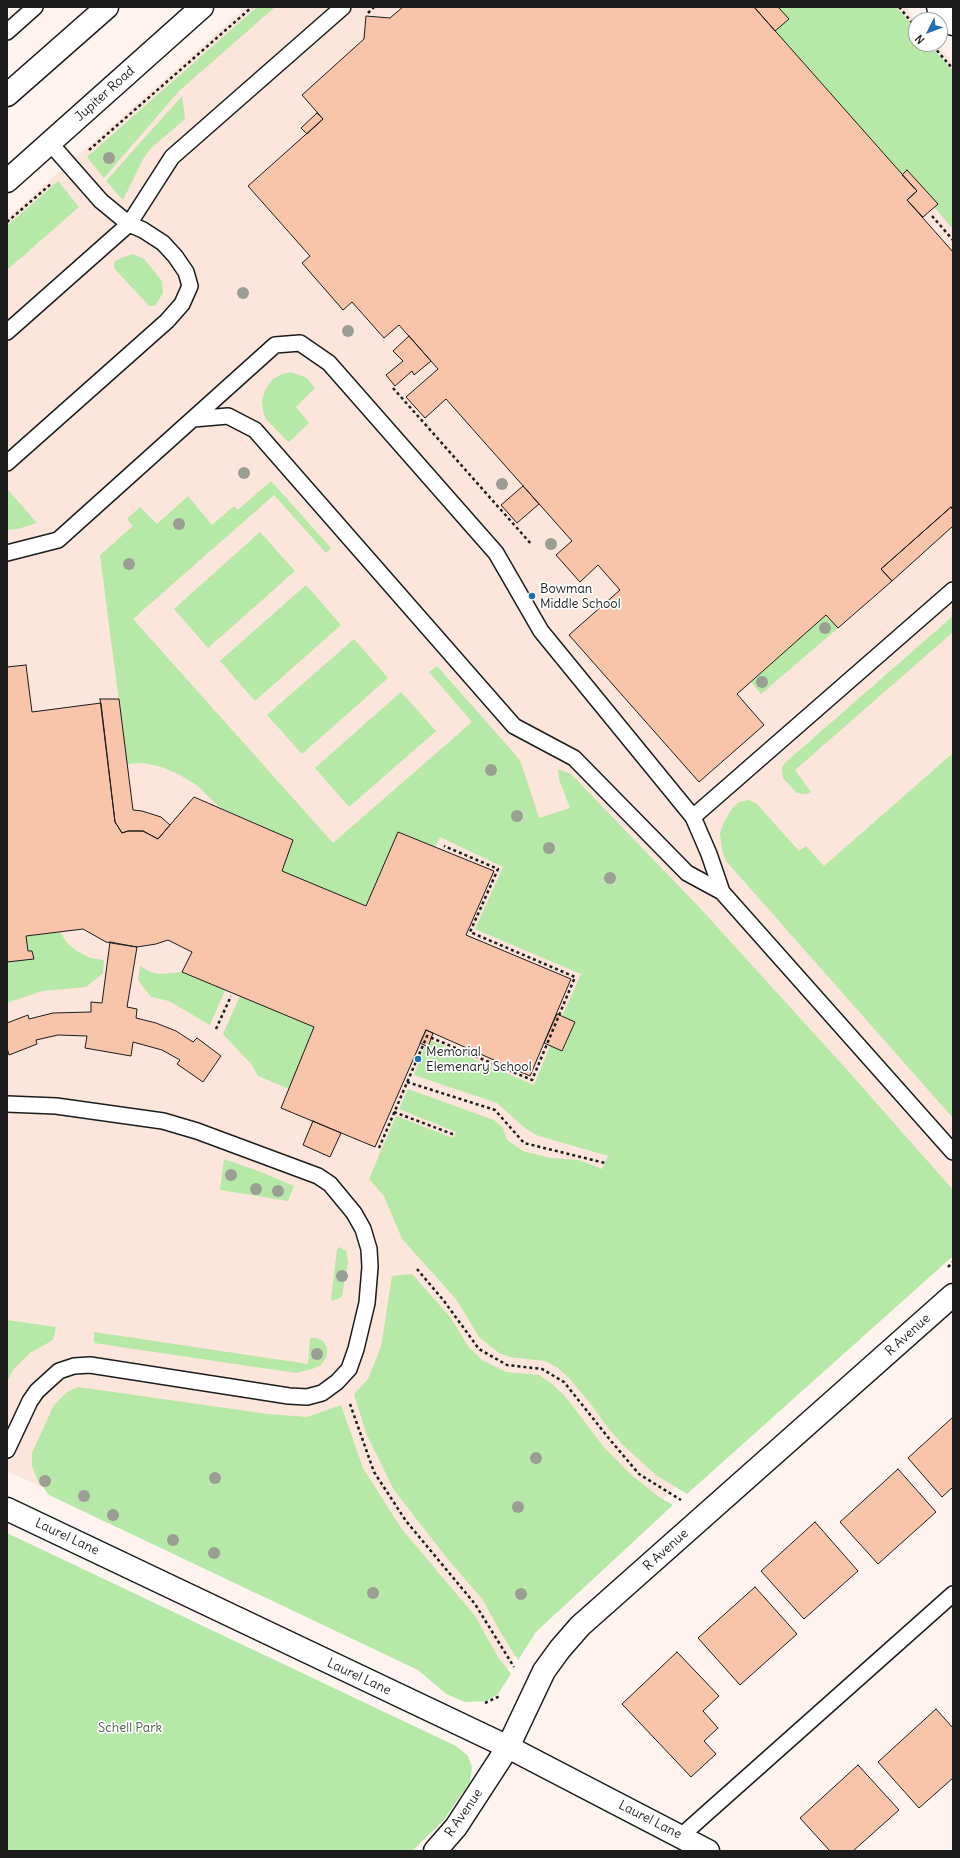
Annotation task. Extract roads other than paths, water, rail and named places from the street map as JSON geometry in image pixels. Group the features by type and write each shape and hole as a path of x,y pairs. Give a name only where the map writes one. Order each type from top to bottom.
{"street":[{"path":"7,95 107,7"},
{"name":"Jupiter Road","path":"7,181 202,7"},
{"path":"938,7 953,24"},
{"name":"R Avenue","path":"435,1851 456,1826 508,1747 544,1671 560,1648 580,1626 953,1295"},
{"name":"Laurel Lane","path":"7,1509 508,1747 708,1851"}],"lane":[{"path":"7,32 35,7"},
{"path":"7,332 129,224 172,157 343,7"},
{"path":"7,463 167,321 182,304 190,286 186,272 175,256 163,243 143,230 129,224 100,201 50,143"},
{"path":"7,553 58,540 275,345 300,343 329,363 496,553 541,631 692,818 709,854 722,892"},
{"path":"194,419 228,416 255,430 514,726 574,758 686,873 722,892 953,1152"},
{"path":"692,818 953,590"},
{"path":"7,1104 56,1106 163,1121 197,1131 318,1176 330,1184 354,1213 363,1229 369,1249 370,1267 367,1303 356,1349 349,1369 337,1382 322,1393 307,1397 289,1396 90,1365 74,1366 59,1371 37,1391 30,1401 7,1450"},
{"path":"681,1836 953,1594"}],"place":[{"name":"Bowman Middle School","path":"532,596"},
{"name":"Memorial Elemenary School","path":"418,1059"}],"park label":[{"name":"Schell Park","path":"130,1728"}]}
